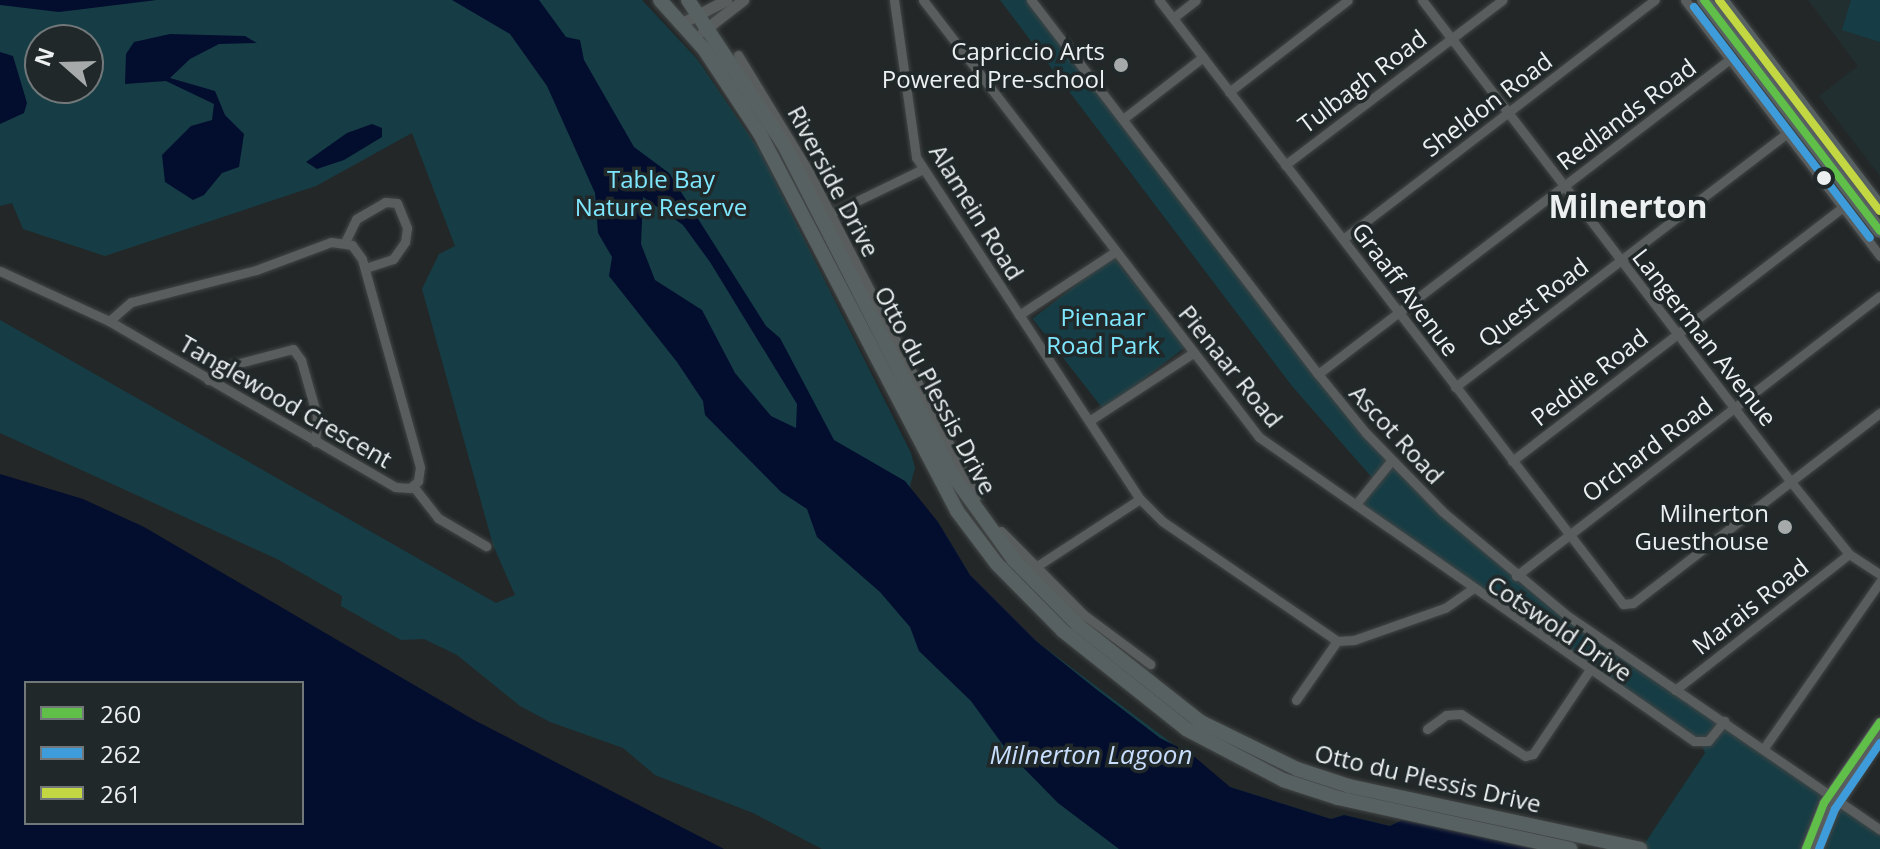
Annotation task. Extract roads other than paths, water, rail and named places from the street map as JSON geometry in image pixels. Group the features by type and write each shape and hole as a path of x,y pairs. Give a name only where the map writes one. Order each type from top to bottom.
{"main road":[{"name":"Otto du Plessis Drive","path":"660,0 694,38 779,168 939,483 997,564 1063,631 1186,729 1283,780 1338,798 1570,849"},
{"path":"1704,0 1878,219"},
{"path":"1721,0 1878,219"},
{"name":"Otto du Plessis Drive","path":"692,5 784,145 952,474 1005,550 1078,625 1184,710 1269,758 1349,786 1640,849"}],"street":[{"path":"682,23 692,5 726,0"},
{"path":"694,38 743,0"},
{"name":"Alamein Road","path":"894,0 912,144 923,169 1140,499 1162,521 1337,641"},
{"name":"Pienaar Road","path":"923,0 1259,437 1472,589"},
{"name":"Ascot Road","path":"1031,0 1318,374 1391,461 1516,576 1675,690 1880,830"},
{"name":"Graaff Avenue","path":"1159,0 1620,602 1633,603 1791,482"},
{"path":"1173,18 1196,0"},
{"path":"1229,92 1348,0"},
{"name":"Langerman Avenue","path":"1422,0 1791,482 1849,554 1880,574"},
{"name":"Tulbagh Road","path":"1285,165 1502,0"},
{"name":"Sheldon Road","path":"1343,239 1655,0"},
{"path":"1685,0 1880,256"},
{"name":"Riverside Drive","path":"738,55 781,121 961,472 1002,533 1083,614 1150,664"},
{"path":"1123,119 1203,57"},
{"name":"Redlands Road","path":"1318,374 1730,59"},
{"name":"Quest Road","path":"1455,387 1787,133"},
{"path":"830,214 923,169"},
{"path":"109,321 131,302 345,242 356,219 385,202 397,203 407,228 405,242 393,259 365,268"},
{"name":"Peddie Road","path":"1512,461 1843,207"},
{"name":"Tanglewood Crescent","path":"0,271 109,321 395,487 413,486 420,467 365,268 356,248 345,242"},
{"path":"1019,315 1115,252"},
{"name":"Orchard Road","path":"1516,576 1880,296"},
{"path":"208,380 228,366 293,349 301,360 317,416 315,442"},
{"path":"1089,421 1193,353"},
{"path":"1791,482 1880,413"},
{"path":"1356,504 1391,461"},
{"path":"413,486 438,518 486,546"},
{"path":"1034,568 1140,499"},
{"name":"Marais Road","path":"1675,690 1849,554"},
{"path":"1764,748 1880,582"},
{"name":"Cotswold Drive","path":"1337,641 1445,608 1472,589 1694,741 1708,741 1724,721"},
{"path":"1296,700 1337,641"},
{"path":"1427,729 1446,715 1461,714 1525,756 1542,744 1589,671"},
{"path":"1806,849 1880,722"},
{"path":"1817,849 1834,798 1880,738"}],"water":[{"path":"0,0 157,0 59,12 0,5"},
{"name":"Milnerton Lagoon","path":"452,0 539,0 566,37 580,40 584,60 634,147 669,173 766,326 780,338 834,440 905,481 938,522 970,575 1036,641 1096,689 1160,738 1190,753 1230,787 1331,819 1344,815 1390,826 1402,820 1534,849 1119,849 1058,803 1008,752 971,701 919,651 910,627 880,592 817,537 807,509 781,492 705,415 703,401 677,362 609,276 612,257 598,233 595,193 547,86 510,34","holes":["643,197 683,225 710,262 797,404 796,428 771,416 735,373 702,310 655,280 641,244"]},
{"path":"170,34 245,36 257,43 219,44 190,59 170,78 215,91 225,115 244,134 239,167 222,173 204,195 193,200 165,182 162,155 191,126 212,120 214,104 166,81 125,84 126,54 134,42"},
{"path":"0,52 13,56 24,93 24,104 27,104 24,113 0,124"},
{"path":"372,124 382,128 382,137 344,160 317,169 306,162 347,133"},
{"path":"0,474 83,499 144,527 474,720 724,849 0,849"}],"place":[{"name":"Capriccio Arts Powered Pre-school","path":"1121,65"},
{"name":"Milnerton Guesthouse","path":"1785,527"}],"district":[{"name":"Milnerton","path":"1628,206"}],"park label":[{"name":"Table Bay Nature Reserve","path":"661,193"},
{"name":"Pienaar Road Park","path":"1103,331"}]}
